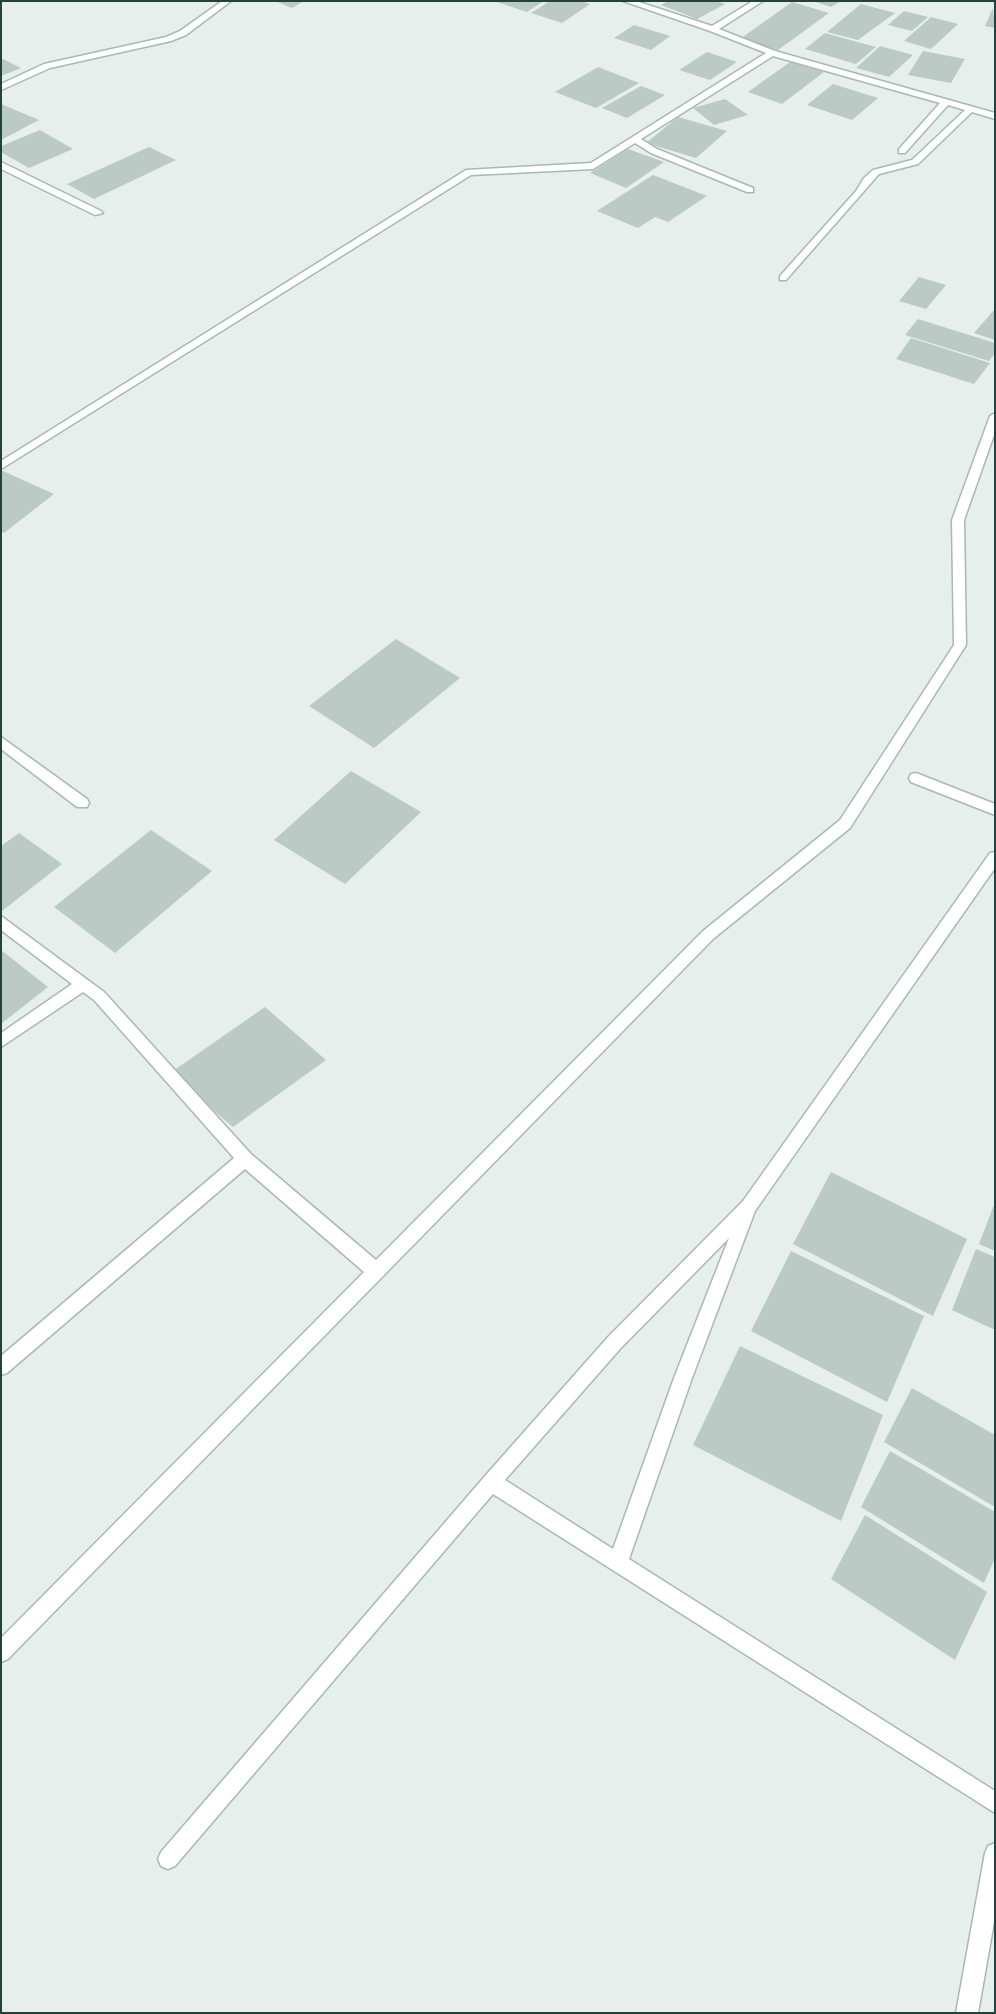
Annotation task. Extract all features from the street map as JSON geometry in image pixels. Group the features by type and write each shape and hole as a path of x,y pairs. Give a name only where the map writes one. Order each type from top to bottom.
{"street":[{"path":"1,87 47,66 168,39 183,33 227,1"},
{"path":"626,1 713,30 772,53 995,116"},
{"path":"713,30 760,1"},
{"path":"1,466 469,172 593,166 772,53"},
{"path":"902,151 946,102"},
{"path":"783,278 860,192 867,180 876,172 915,162 971,109"},
{"path":"635,139 654,151 750,190"},
{"path":"1,165 98,213"},
{"path":"1,1652 708,935 845,824 960,645 958,520 995,416"},
{"path":"1,742 82,803"},
{"path":"916,778 995,810"},
{"path":"168,1859 490,1482 614,1343 749,1206 995,857"},
{"path":"1,922 99,996 246,1159 377,1272"},
{"path":"1,1041 84,984"},
{"path":"1,1367 246,1159"},
{"path":"618,1563 683,1378 749,1206"},
{"path":"490,1482 995,1803"},
{"path":"967,2013 995,1853"}],"building":[{"path":"275,1 304,1 292,8"},
{"path":"494,1 544,1 527,12"},
{"path":"550,1 581,1 590,4 562,23 531,13"},
{"path":"668,1 717,1 725,4 697,19 661,5"},
{"path":"813,1 841,1 831,7"},
{"path":"792,2 829,13 778,50 740,39"},
{"path":"861,4 895,13 858,40 827,32"},
{"path":"993,8 995,28 985,26"},
{"path":"904,11 928,17 912,31 888,25"},
{"path":"931,17 958,24 931,49 904,41"},
{"path":"634,25 670,36 651,50 614,38"},
{"path":"825,33 876,47 856,64 805,49"},
{"path":"880,46 913,55 889,77 856,68"},
{"path":"923,51 965,59 951,83 908,75"},
{"path":"707,52 737,62 710,80 679,70"},
{"path":"1,58 21,68 1,76"},
{"path":"790,62 824,72 782,104 748,92"},
{"path":"598,67 639,83 596,108 555,92"},
{"path":"833,84 878,98 852,120 807,105"},
{"path":"641,86 665,95 627,118 602,108"},
{"path":"725,99 748,115 714,125 693,108"},
{"path":"1,104 39,120 1,140"},
{"path":"678,117 727,131 696,158 646,143"},
{"path":"40,130 73,149 29,168 1,152 1,146"},
{"path":"149,147 176,160 94,199 67,184"},
{"path":"628,149 664,162 626,188 590,173"},
{"path":"653,175 707,196 668,222 655,217 638,228 597,211"},
{"path":"919,277 946,285 926,309 899,301"},
{"path":"995,309 995,340 974,333"},
{"path":"918,319 995,343 995,353 989,361 905,335"},
{"path":"911,338 990,363 974,384 896,359"},
{"path":"3,471 54,494 4,533 1,531 1,472"},
{"path":"396,639 460,678 374,748 309,706"},
{"path":"351,771 421,812 345,884 274,840"},
{"path":"151,830 212,871 115,953 54,907"},
{"path":"19,833 62,864 2,911 1,846"},
{"path":"1,950 48,987 1,1024"},
{"path":"265,1007 326,1060 233,1127 170,1073"},
{"path":"831,1172 967,1239 933,1316 793,1244"},
{"path":"995,1202 995,1251 979,1244"},
{"path":"976,1249 995,1257 995,1330 952,1310"},
{"path":"791,1251 924,1316 887,1402 751,1331"},
{"path":"740,1346 883,1415 841,1521 693,1445"},
{"path":"912,1388 995,1435 995,1507 884,1442"},
{"path":"890,1451 995,1512 995,1558 984,1583 861,1507"},
{"path":"865,1515 987,1592 955,1660 831,1579"}]}
